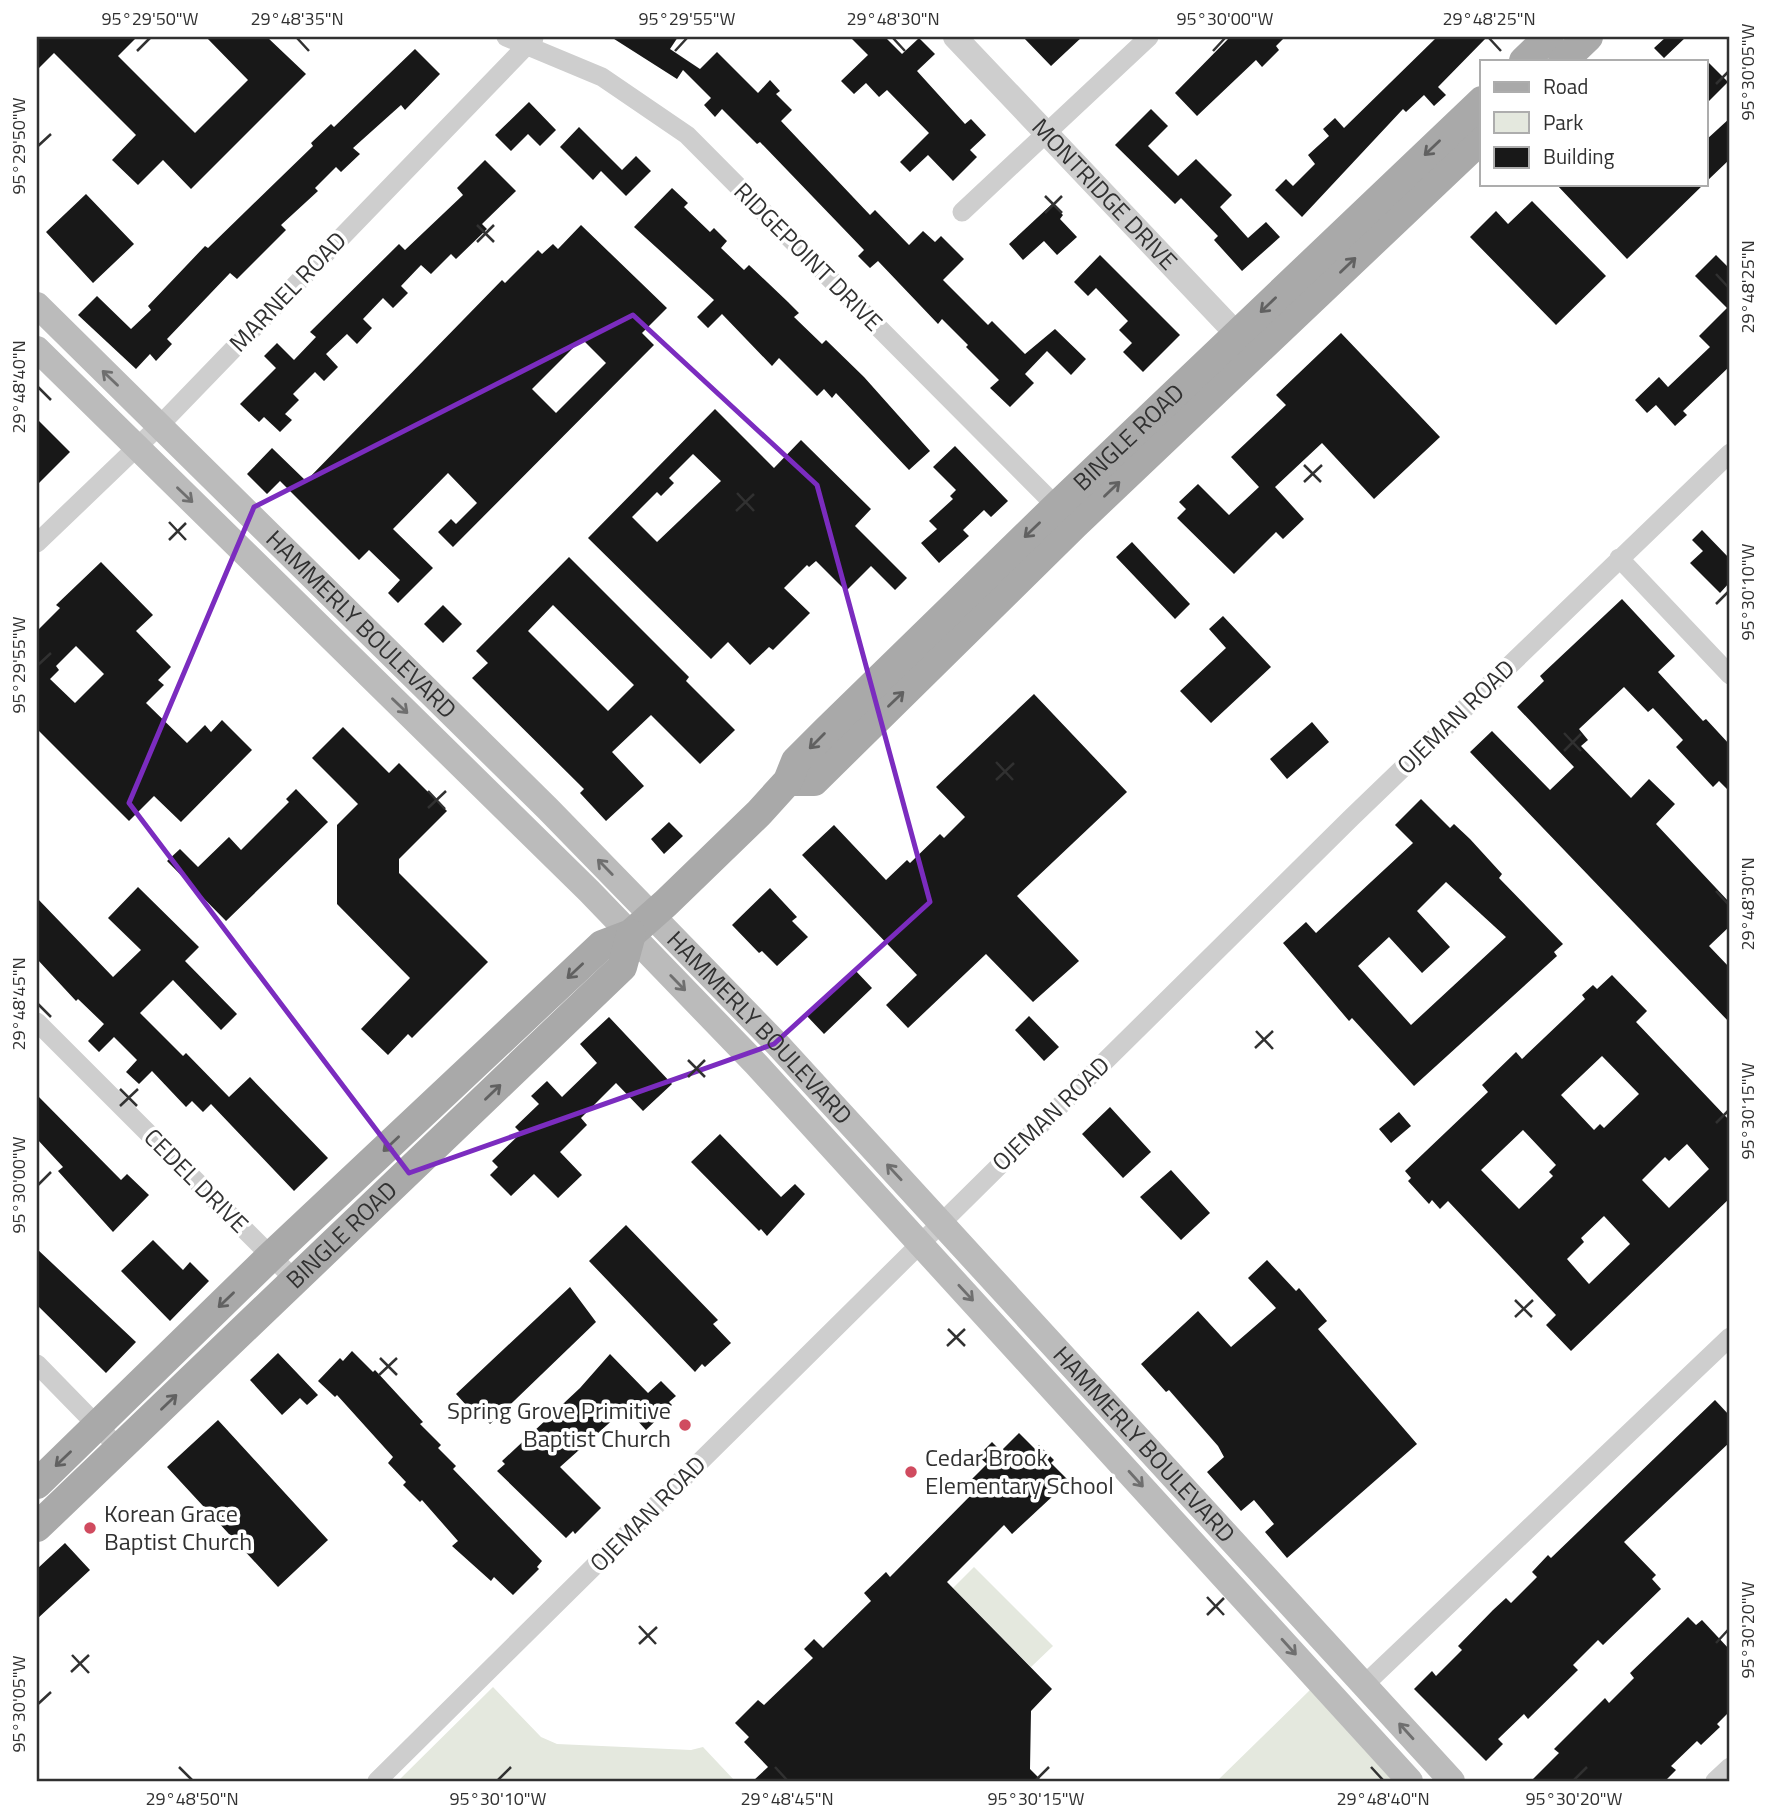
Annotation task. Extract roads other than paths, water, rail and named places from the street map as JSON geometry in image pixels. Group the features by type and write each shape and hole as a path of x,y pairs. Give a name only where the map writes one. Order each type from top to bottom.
{"main road":[{"path":"1548,52 1588,37"},
{"name":"BINGLE ROAD","path":"37,1484 271,1256 602,945 641,925 759,813 788,781 796,761 862,714 1065,516 1402,196 1480,103"},
{"name":"BINGLE ROAD","path":"1402,196 1480,139"},
{"name":"HAMMERLY BOULEVARD","path":"37,305 548,809 756,1064 1410,1781"},
{"name":"HAMMERLY BOULEVARD","path":"37,349 363,669 641,925 778,1045 1364,1685 1440,1777"},
{"path":"363,669 382,648"},
{"name":"BINGLE ROAD","path":"37,1527 622,968 641,925"},
{"path":"432,1106 454,1128"},
{"path":"1175,1522 1196,1502"}],"street":[{"name":"RIDGEPOINT DRIVE","path":"506,37 531,42 602,77 687,135 1065,516"},
{"name":"MONTRIDGE DRIVE","path":"955,37 1246,344"},
{"path":"962,212 1149,37"},
{"name":"MARNEL ROAD","path":"37,543 159,426 531,42"},
{"name":"OJEMAN ROAD","path":"377,1781 940,1222 1619,558 1730,453"},
{"path":"1619,558 1730,675"},
{"name":"CEDEL DRIVE","path":"37,1022 296,1281"},
{"path":"1364,1685 1730,1337"},
{"path":"37,1364 120,1449"},
{"path":"1715,1781 1730,1766"}],"place":[{"name":"Spring Grove Primitive Baptist Church","path":"685,1425"},
{"name":"Cedar Brook Elementary School","path":"911,1472"},
{"name":"Korean Grace Baptist Church","path":"90,1528"}]}
